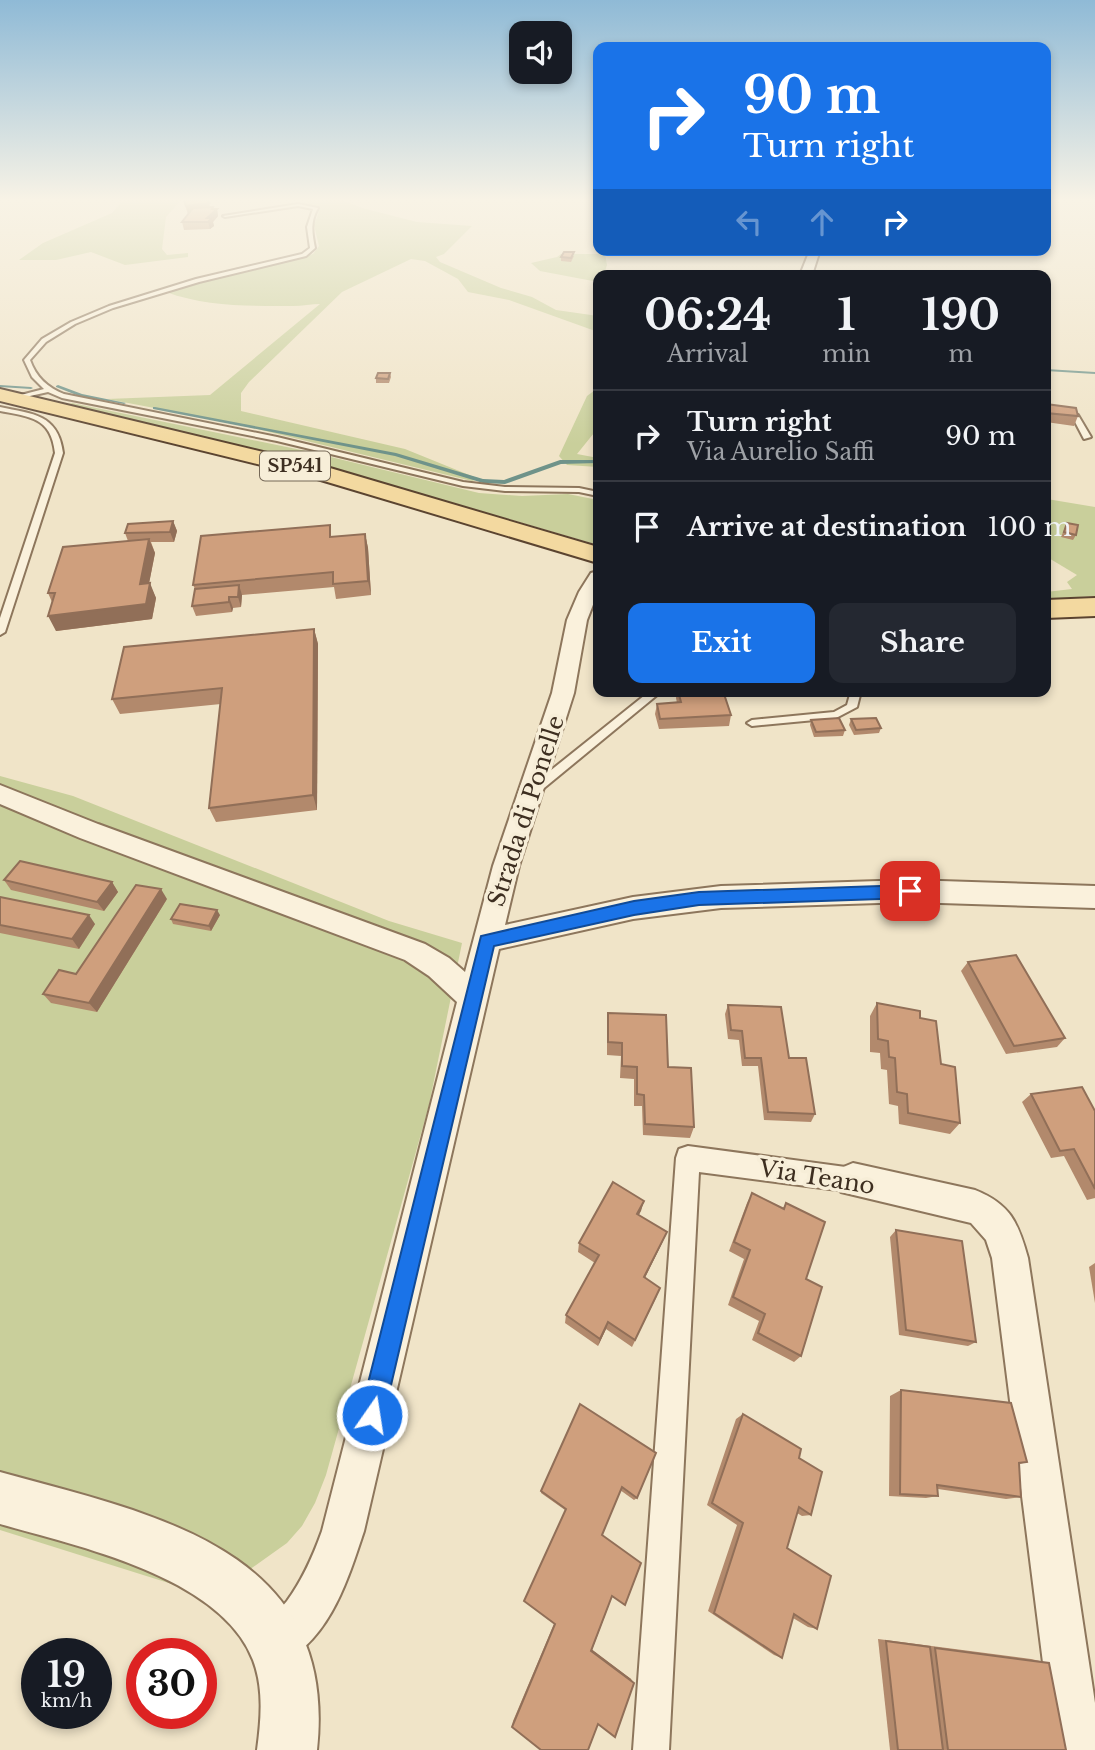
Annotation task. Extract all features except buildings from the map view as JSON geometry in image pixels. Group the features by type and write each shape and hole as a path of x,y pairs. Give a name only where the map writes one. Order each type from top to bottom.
{"main road":[{"name":"SP541","path":"4,401 55,398 593,553"},
{"path":"1051,609 1095,607"}],"street":[{"name":"Strada di Ponelle","path":"275,1643 297,1626 316,1600 343,1531 486,940 511,848 563,694 576,620 593,588"},
{"path":"0,794 89,831 415,952 439,967 473,998"},
{"path":"486,940 634,908 721,897 910,891 1095,897"},
{"name":"Via Teano","path":"651,1750 688,1158 852,1181 975,1207 992,1217 1002,1231 1010,1258 1079,1750"},
{"path":"0,1498 157,1545 197,1563 248,1602 275,1643 290,1695 287,1750"}],"lane":[{"path":"200,282 137,298 53,334 40,343 27,360 32,371 55,398 264,437 463,484 505,489 579,490 593,493"},
{"path":"0,632 59,453 58,434 49,423 4,401"},
{"path":"1051,411 1076,416 1087,437"},
{"path":"529,794 650,697"},
{"path":"752,723 836,715 852,708 855,697"}],"green space":[{"path":"206,282 364,282 342,292 249,382 241,393 241,411 405,449 479,479 472,481 228,422 107,399 210,395 320,304 229,305 197,301 166,292"},
{"path":"460,282 486,282 532,297 556,310 593,315 593,330 509,300 468,292"},
{"path":"593,392 593,434 577,454 593,457 593,467 567,465 559,456 587,396"},
{"path":"69,404 306,451 479,493 522,496 568,494 593,499 593,544 337,469"},
{"path":"1051,500 1095,507 1095,596 1051,599 1051,591 1072,589 1067,582 1077,575 1051,559"},
{"path":"0,776 73,796 389,921 462,943 429,1105 326,1475 302,1526 287,1543 242,1575 206,1584 175,1585 0,1530"}],"waterway":[{"path":"1051,370 1095,373"},
{"path":"0,386 31,388"},
{"path":"58,386 81,395 124,403"},
{"path":"155,408 396,455 483,481 505,482 560,462 593,462"}],"route":[{"path":"372,1415 486,940 677,901 747,895 910,891"}]}
